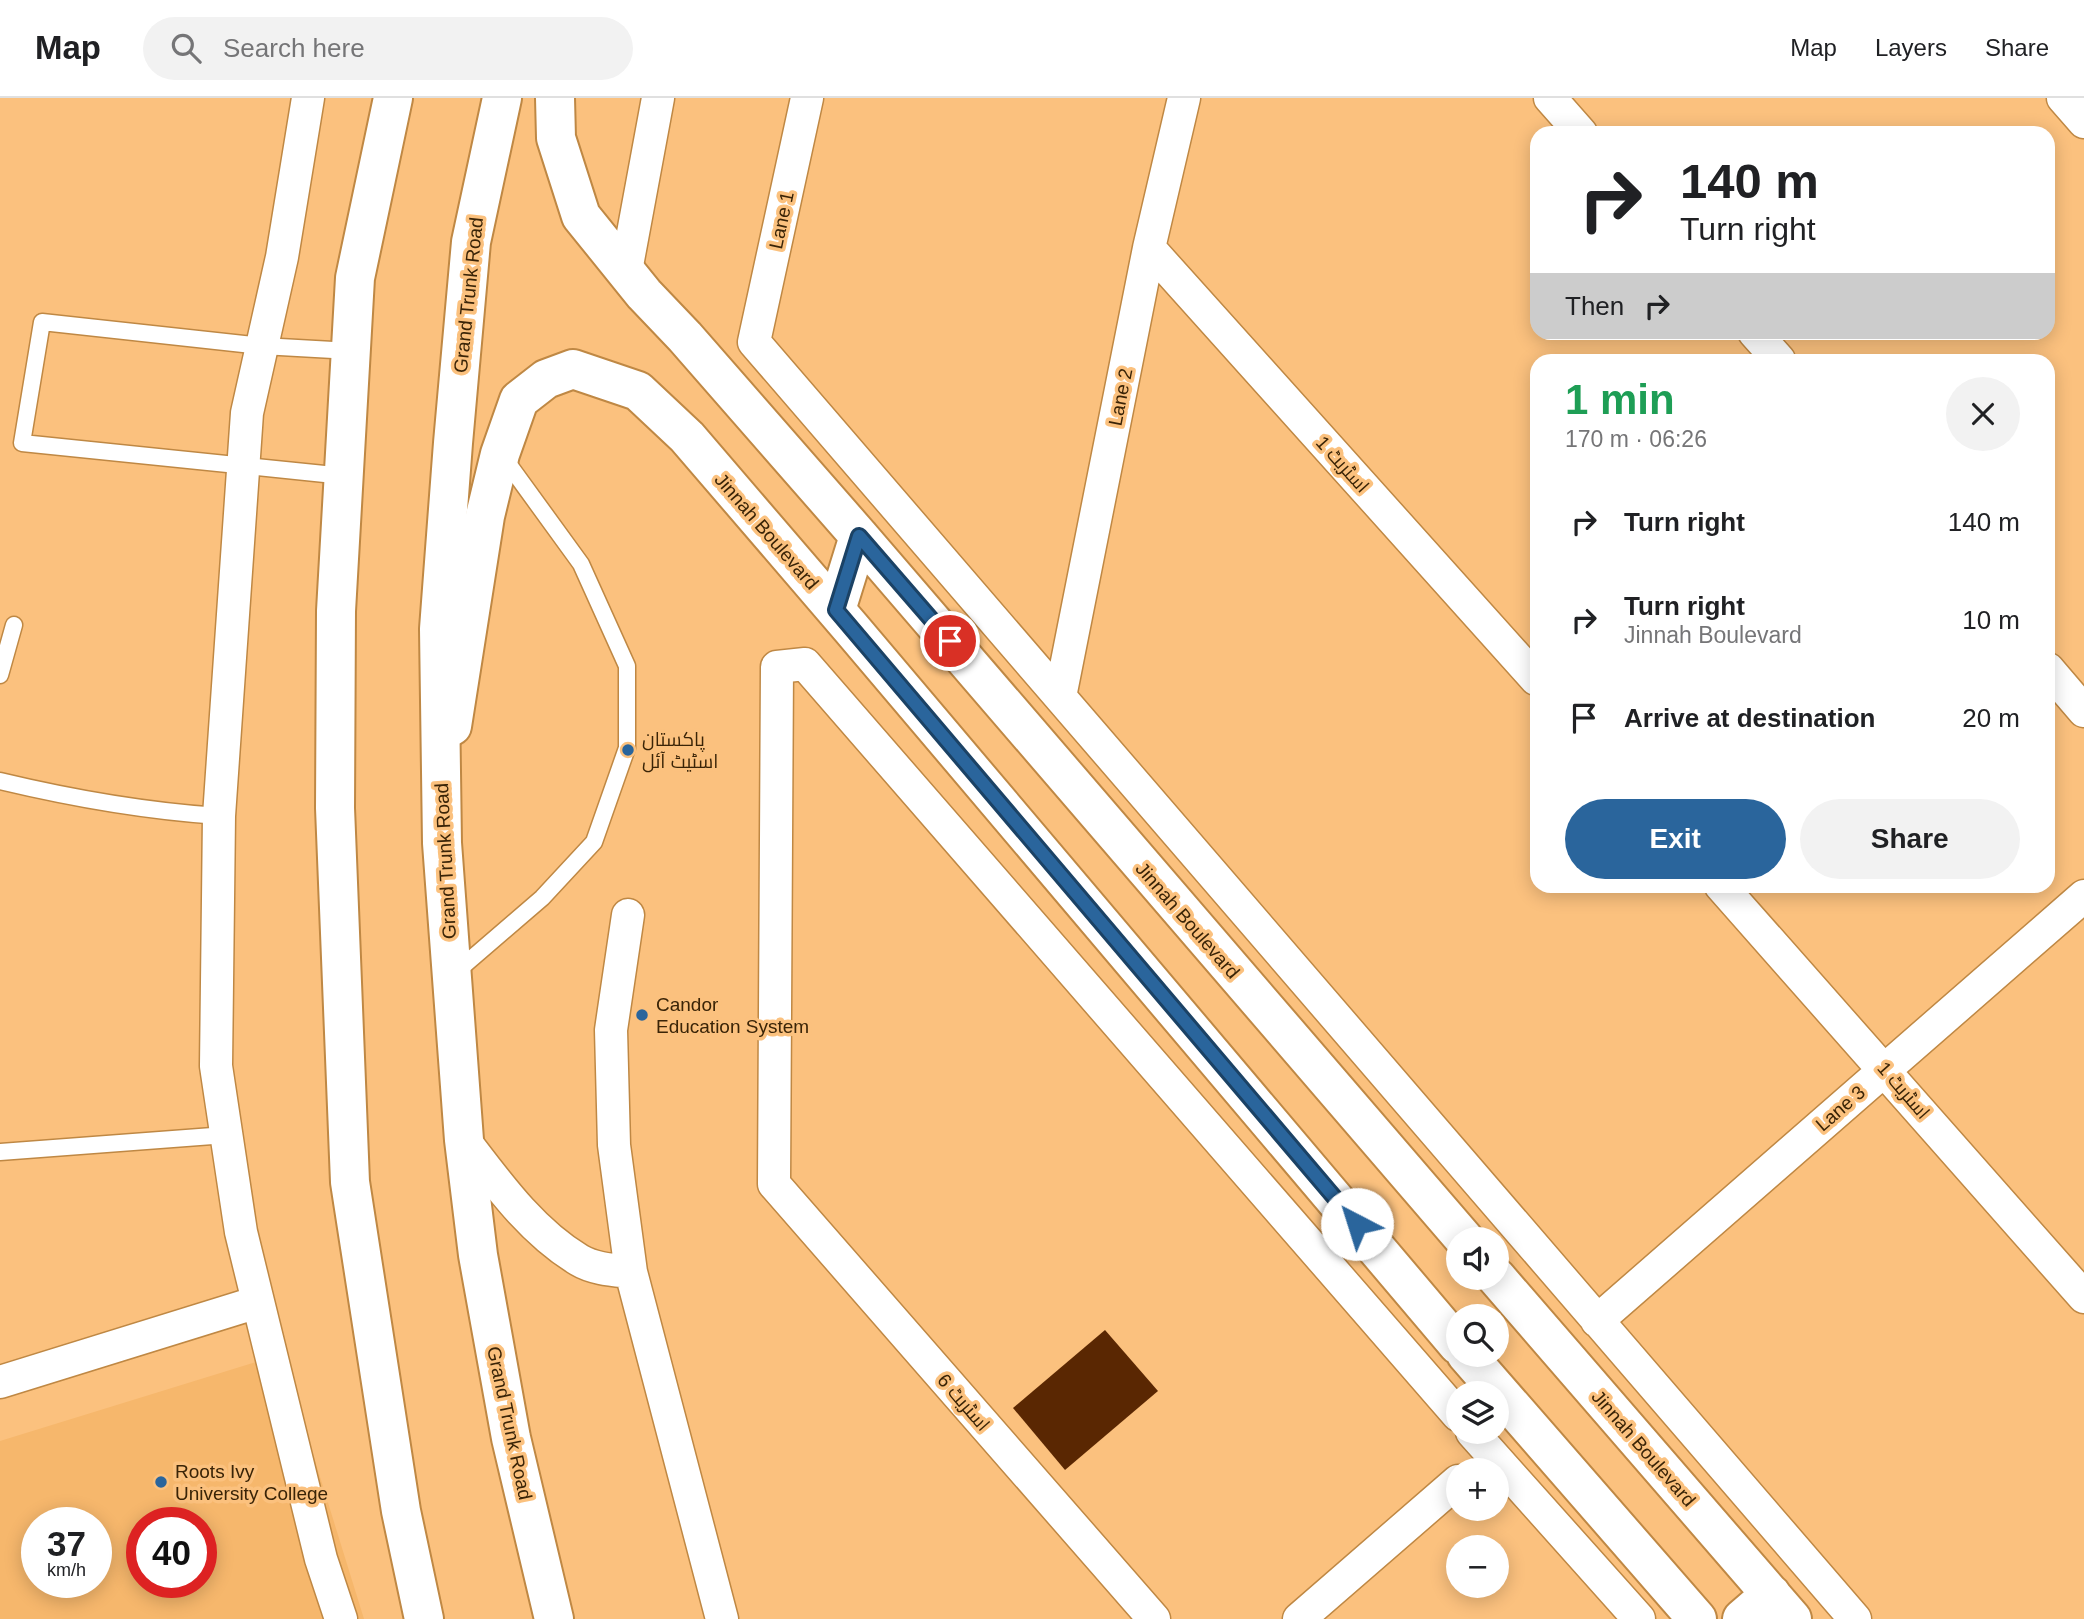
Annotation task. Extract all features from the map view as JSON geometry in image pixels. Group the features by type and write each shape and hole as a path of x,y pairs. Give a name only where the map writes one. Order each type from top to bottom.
{"main road":[{"path":"393,98 355,278 336,611 335,808 351,1182 401,1511 424,1619"},
{"name":"Grand Trunk Road","path":"502,98 471,242 454,429 439,629 442,843 464,1140 478,1255 511,1438 554,1619"},
{"name":"Jinnah Boulevard","path":"555,98 556,138 581,216 1454,1227"},
{"name":"Jinnah Boulevard","path":"442,843 453,709 485,516 500,454 519,400 546,379 573,369 638,391 687,437 836,610 1446,1331"},
{"path":"836,610 859,536"},
{"name":"Jinnah Boulevard","path":"1507,1290 1782,1607"},
{"path":"1477,1367 1698,1619"},
{"path":"1742,1619 1782,1607"}],"street":[{"path":"309,98 282,257 247,413 219,816 216,1066 241,1232 321,1559 341,1619"},
{"path":"626,271 658,98"},
{"name":"Lane 1","path":"807,98 754,342 1060,697"},
{"name":"Lane 2","path":"1060,697 1149,248 1184,98"},
{"path":"1550,98 1575,126"},
{"path":"2063,98 2084,122"},
{"name":"اسٹریٹ 1","path":"1149,248 1530,672"},
{"path":"1761,340 1774,354"},
{"name":"اسٹریٹ 6","path":"1154,1619 774,1184 777,667 805,664 1304,1238"},
{"path":"2055,677 2084,711"},
{"path":"1060,697 1855,1619"},
{"name":"اسٹریٹ 1","path":"1727,893 1886,1069 2084,1297"},
{"name":"Lane 3","path":"1597,1321 2084,896"},
{"path":"628,915 611,1030 614,1144 631,1272 722,1619"},
{"path":"1392,1154 1424,1122"},
{"path":"464,1140 501,1188 544,1234 580,1261 606,1270 631,1272"},
{"path":"1340,1203 1304,1238 1446,1401"},
{"path":"0,1382 258,1302"},
{"path":"1478,1451 1639,1619"},
{"path":"1299,1619 1446,1491"}],"lane":[{"path":"344,476 22,443 42,321 262,346 351,351"},
{"path":"452,976 542,898 594,842 627,748 627,666 581,564 500,454"},
{"path":"0,675 14,625"},
{"path":"0,781 56,794 181,814 219,816"},
{"path":"0,1152 226,1135"}],"shaded area":[{"name":"Roots Ivy University College","path":"282,1354 364,1619 0,1619 0,1441"}],"building":[{"path":"1105,1330 1158,1391 1065,1470 1013,1408"}],"place":[{"name":"پاکستان اسٹیٹ آئل","path":"628,750"},
{"name":"Candor Education System","path":"642,1015"},
{"name":"Roots Ivy University College","path":"161,1482"}],"route":[{"path":"950,641 859,536 836,610 1357,1224"}]}
